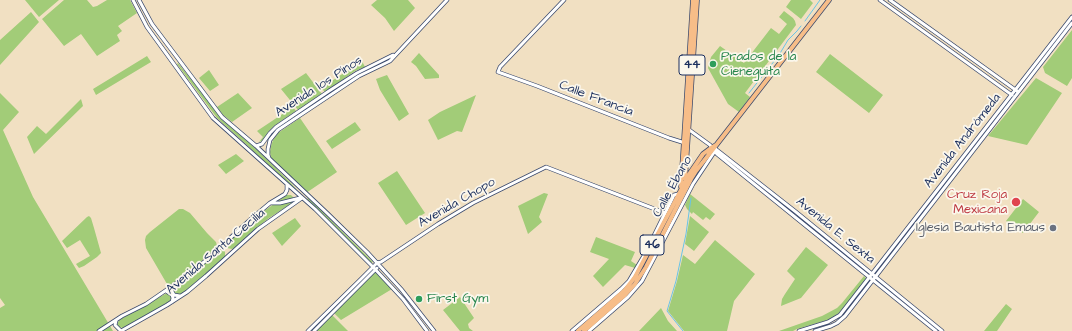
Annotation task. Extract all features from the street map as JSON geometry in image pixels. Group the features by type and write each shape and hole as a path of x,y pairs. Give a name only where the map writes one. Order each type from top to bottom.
{"main road":[{"name":"44","path":"683,190 693,0"},
{"name":"44","path":"686,128 697,0"},
{"name":"46","path":"713,148 829,0"},
{"name":"44","path":"685,143 685,181"},
{"name":"Calle Ébano","path":"584,331 625,295 635,284 671,223 685,181 698,161 713,148"},
{"name":"Calle Ébano","path":"578,331 631,284 678,194 683,190 713,148"},
{"path":"675,210 681,207"}],"street":[{"path":"133,0 147,27 213,118 302,198 374,268 403,299 426,331"},
{"path":"139,0 152,24 222,117 256,146 379,264 404,292 434,331"},
{"name":"Avenida los Pinos","path":"256,146 262,144 276,127 357,73 395,54 446,0"},
{"name":"Calle Francia","path":"564,0 503,64 498,72 685,143"},
{"path":"880,0 1015,97"},
{"path":"890,0 1019,92"},
{"name":"Avenida Andrómeda","path":"815,331 837,323 845,316 873,280 874,275 1072,17"},
{"name":"Avenida Andrómeda","path":"799,331 828,322 840,315 874,275 1072,23"},
{"path":"178,59 174,62 182,75"},
{"path":"589,331 623,302 639,284 647,272 671,223 713,148 686,128"},
{"name":"Avenida los Pinos","path":"269,159 268,149 271,134"},
{"name":"Avenida E. Sexta","path":"713,148 790,207 942,331"},
{"name":"Avenida E. Sexta","path":"713,148 936,331"},
{"name":"Avenida Chopo","path":"308,331 379,264 473,203 546,167 665,213"},
{"name":"Avenida Santa Cecilia","path":"100,330 166,291 204,262 240,228 270,203 285,194 287,185"},
{"path":"572,331 629,281 655,236 674,196 678,194"},
{"path":"270,203 280,203 302,198 307,195"},
{"name":"Avenida Santa Cecilia","path":"121,331 172,302 206,276 258,229 302,198"},
{"path":"280,203 283,206 283,211"},
{"name":"Avenida Chopo","path":"314,331 374,268"},
{"path":"170,288 174,295 180,296"},
{"path":"166,291 172,295 172,302"},
{"path":"116,321 115,325 121,331"},
{"path":"100,330 106,331"}],"green space":[{"path":"25,0 59,0 39,17"},
{"path":"64,0 87,0 93,7 107,0 130,0 137,13 118,26 122,31 117,35 120,41 97,56 81,34 64,46 42,19"},
{"path":"377,0 408,0 415,8 394,31 385,18 371,5"},
{"path":"791,0 810,0 813,3 801,19 786,7"},
{"path":"784,11 793,18 796,25 745,93 750,97 739,112 728,104 708,68 711,57 720,46 744,63 771,28 779,34 787,24 779,17"},
{"path":"31,12 39,22 0,65 0,40"},
{"path":"1072,30 1072,78 1067,86 1045,73 1043,67"},
{"path":"419,53 439,75 439,78 425,79 416,66 411,62"},
{"path":"830,54 883,95 869,113 816,72"},
{"path":"147,56 151,62 96,95 93,89"},
{"path":"362,61 365,67 355,71 325,92 321,88"},
{"path":"178,63 219,116 249,142 297,190 289,185 217,118 177,64"},
{"path":"209,70 219,85 210,91 199,78"},
{"path":"306,73 322,94 298,110 281,89"},
{"path":"387,75 409,114 399,121 380,90 376,79"},
{"path":"1036,78 1062,93 1027,145 988,136"},
{"path":"0,93 19,112 3,130 33,197 113,331 0,331 0,308 5,305 0,298"},
{"path":"238,93 252,108 232,122 222,114 217,107"},
{"path":"476,95 462,132 457,131 438,140 428,120 440,112"},
{"path":"81,99 83,106 34,154 27,137 37,126 46,134"},
{"path":"293,107 296,111 274,126 262,141 259,142 263,137 257,131"},
{"path":"300,118 337,172 306,193 271,158 270,152 273,140 278,133"},
{"path":"355,122 361,130 332,149 326,141"},
{"path":"236,154 244,161 226,174 218,165"},
{"path":"397,171 425,213 406,225 378,183"},
{"path":"544,193 548,194 539,217 542,222 528,234 518,206"},
{"path":"690,194 715,214 710,220 706,217 703,220 693,212 692,214 687,209 685,205"},
{"path":"287,195 291,195 293,197 294,201 292,203 269,218 234,248 227,248 226,242 261,213"},
{"path":"308,198 373,262 371,263 355,248 307,199"},
{"path":"1023,199 1039,212 1023,233 1006,221"},
{"path":"179,209 183,209 190,213 216,242 217,246 196,266 173,284 169,285 146,248 145,240 146,236 150,232"},
{"path":"89,216 91,218 101,253 79,268 76,264 90,256 80,240 67,248 62,241"},
{"path":"690,216 709,232 694,251 685,244"},
{"path":"295,218 301,226 282,246 272,233"},
{"path":"596,237 635,252 631,261 637,265 635,268 625,265 603,287 593,276 609,259 590,252"},
{"path":"715,240 755,274 734,301 727,331 684,331 668,311 683,255 695,264"},
{"path":"806,247 828,265 801,298 781,306 782,299 795,279 787,271"},
{"path":"221,249 225,252 225,257 181,295 175,295 173,291 175,287"},
{"path":"375,272 392,289 341,320 334,313"},
{"path":"864,276 867,279 840,312 831,319 793,331 779,331 822,316 837,308"},
{"path":"167,293 172,297 170,301 157,310 123,328 117,325 119,320"},
{"path":"460,297 474,318 468,324 469,328 473,331 460,331 443,310"},
{"path":"1006,304 1012,309 997,331 984,331"},
{"path":"661,308 668,321 677,331 639,331"},
{"path":"332,315 348,331 316,331"}],"waterway":[{"path":"805,21 820,0"},
{"path":"749,93 779,55 788,40 801,26"},
{"path":"683,331 667,311 676,281 686,234 691,198"}],"place":[{"name":"Prados de la Cieneguita","path":"713,64"},
{"name":"Cruz Roja Mexicana","path":"1016,202"},
{"name":"Iglesia Bautista Emaus","path":"1053,228"},
{"name":"First Gym","path":"419,299"}]}
